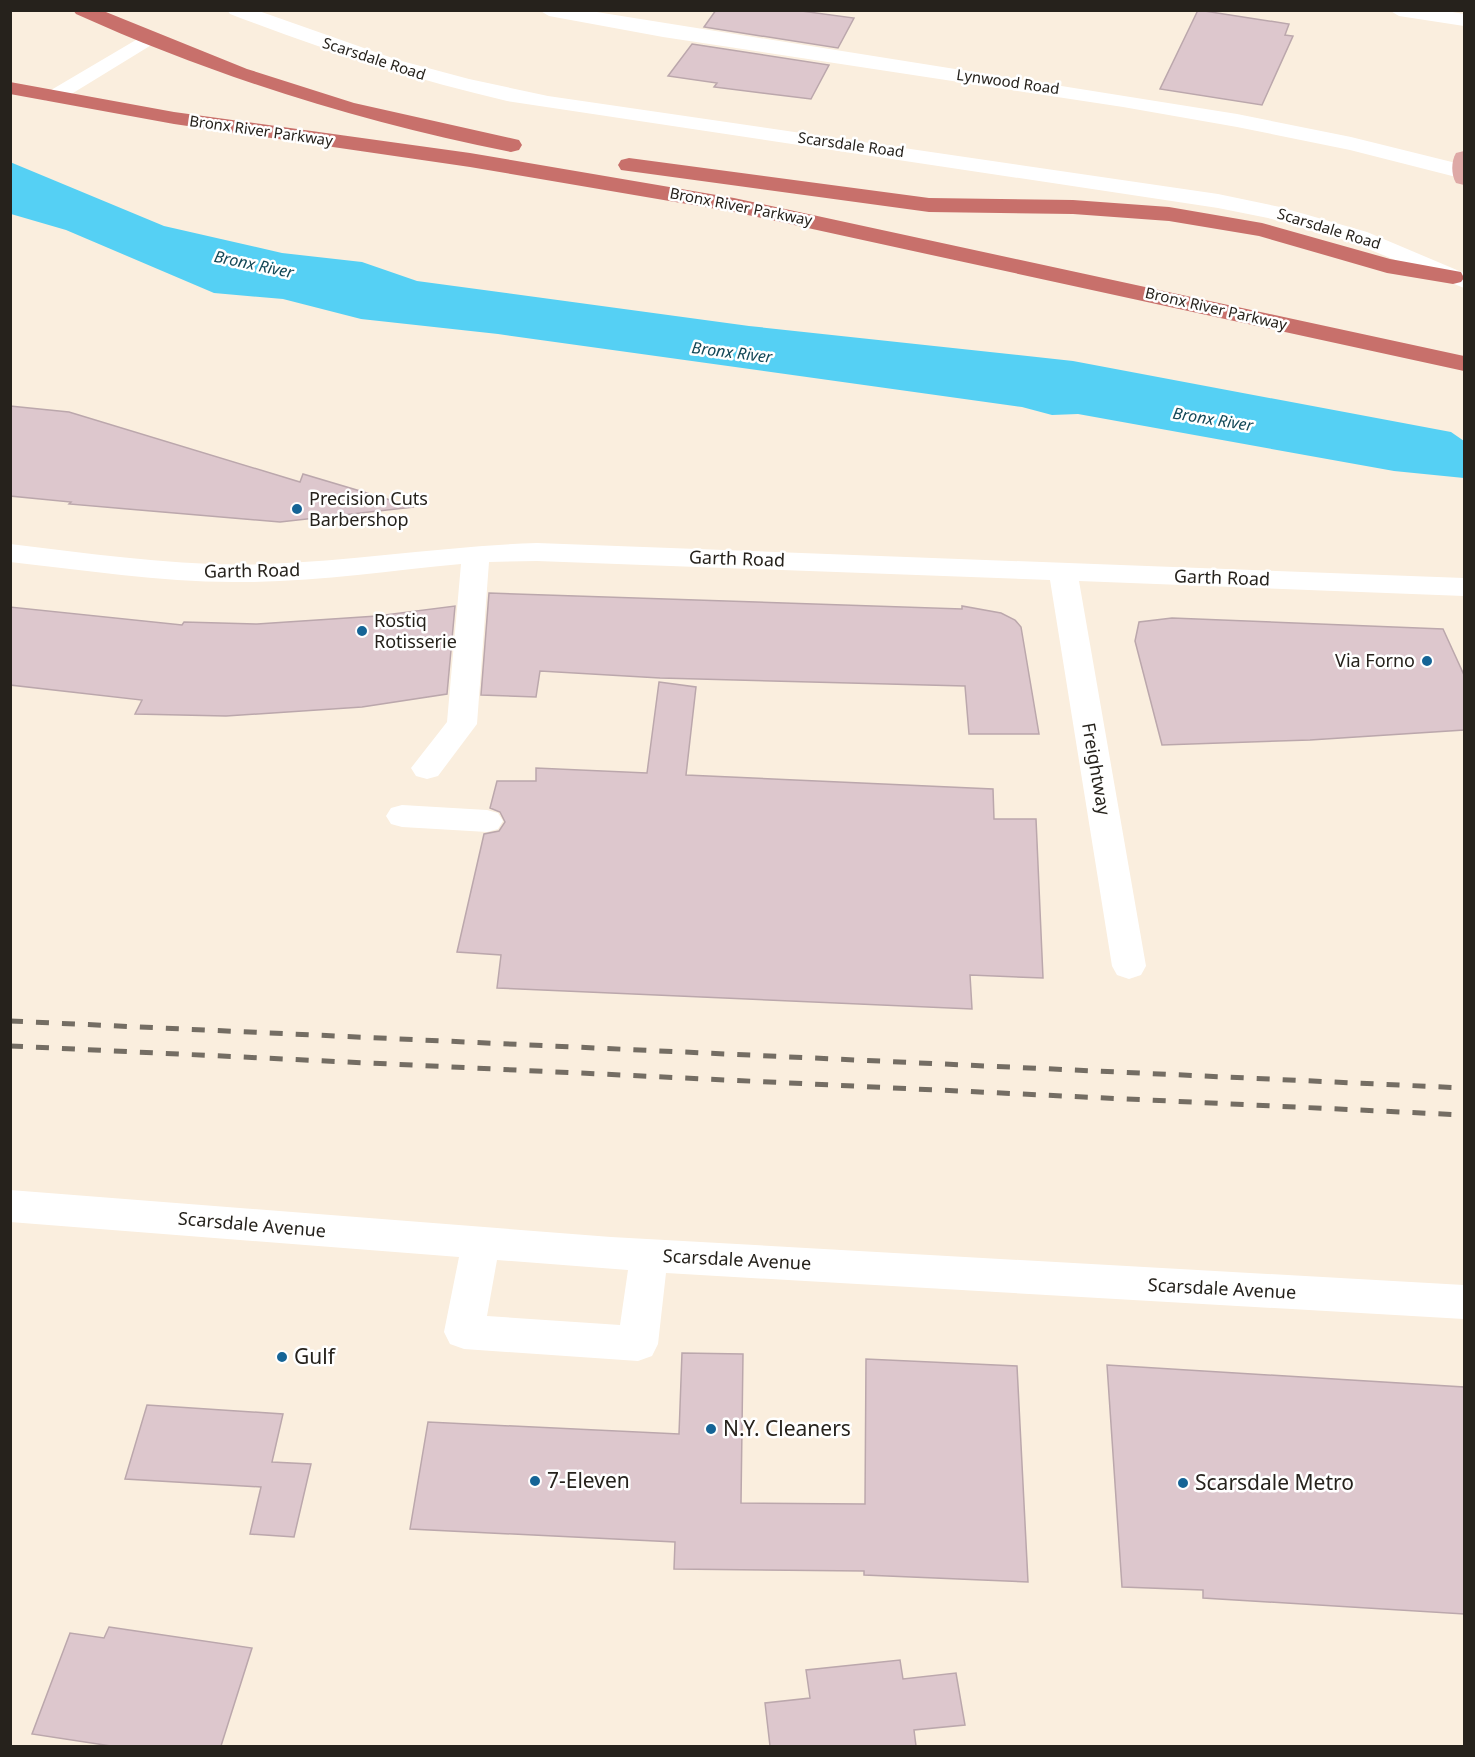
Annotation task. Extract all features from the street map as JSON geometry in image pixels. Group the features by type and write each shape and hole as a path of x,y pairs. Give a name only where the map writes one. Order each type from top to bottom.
{"highway":[{"name":"Bronx River Parkway","path":"83,10 146,40 239,75 345,108 442,131 741,185 938,226"},
{"name":"Bronx River Parkway","path":"10,88 221,125 537,171 735,205 1464,364"},
{"path":"619,164 828,189 929,205 1073,207 1169,214 1252,228 1387,266 1459,279"},
{"name":"Bronx River Parkway","path":"1247,294 1464,344"}],"street":[{"name":"Scarsdale Road","path":"237,10 391,66 475,88 548,102 1063,176 1272,212 1359,237 1459,279"},
{"name":"Lynwood Road","path":"549,10 743,45 1215,114 1329,137 1464,170"},
{"path":"1400,10 1464,20"},
{"path":"54,96 146,40"},
{"name":"Garth Road","path":"10,553 200,572 263,573 476,553 580,552 1464,587"},
{"path":"427,768 462,724 476,553"},
{"name":"Freightway","path":"1063,572 1129,966"},
{"path":"402,816 487,820"},
{"name":"Scarsdale Avenue","path":"10,1206 649,1255 1464,1302"},
{"path":"481,1243 464,1332 638,1344 649,1255"}],"water":[{"name":"Bronx River","path":"10,162 164,226 282,253 362,262 417,281 749,326 1073,361 1451,432 1464,441 1464,478 1394,471 1078,414 1052,415 1022,407 498,334 361,319 283,299 214,293 66,230 11,214"}],"building":[{"path":"716,10 794,10 854,18 838,48 704,27"},
{"path":"1198,10 1289,24 1285,35 1293,36 1262,105 1160,89"},
{"path":"692,44 829,65 811,99 714,87 717,83 668,76"},
{"path":"10,406 69,412 300,482 303,474 414,507 280,522 69,504 71,502 10,496"},
{"path":"489,593 962,609 962,606 1001,613 1015,620 1021,627 1039,734 969,734 965,686 660,678 540,671 536,697 481,695"},
{"path":"455,606 447,694 362,707 226,716 135,714 142,700 10,685 10,607 182,625 184,622 257,624 377,616"},
{"path":"1172,618 1443,629 1464,675 1464,730 1310,740 1162,745 1135,641 1139,622"},
{"path":"659,682 696,687 686,775 993,789 994,819 1036,819 1043,978 970,975 972,1009 497,988 501,955 457,952 484,834 499,831 505,822 500,812 490,808 497,781 536,781 536,768 647,773"},
{"path":"682,1353 743,1354 741,1503 865,1504 866,1359 1017,1366 1028,1582 864,1575 864,1571 674,1569 675,1542 410,1529 428,1422 679,1434"},
{"path":"1107,1365 1464,1387 1464,1614 1203,1598 1203,1590 1122,1587"},
{"path":"147,1405 283,1414 272,1462 311,1464 294,1537 250,1534 261,1487 125,1479"},
{"path":"109,1627 252,1648 221,1746 111,1746 32,1734 70,1633 104,1638"},
{"path":"900,1660 903,1679 956,1673 965,1725 914,1730 916,1746 770,1746 765,1703 810,1698 806,1670"}],"railway":[{"path":"10,1021 1464,1088"},
{"path":"10,1046 1464,1115"}],"place":[{"name":"Precision Cuts Barbershop","path":"297,509"},
{"name":"Rostiq Rotisserie","path":"362,631"},
{"name":"Via Forno","path":"1427,661"},
{"name":"Gulf","path":"282,1357"},
{"name":"N.Y. Cleaners","path":"711,1429"},
{"name":"7-Eleven","path":"535,1481"},
{"name":"Scarsdale Metro","path":"1183,1483"}]}
